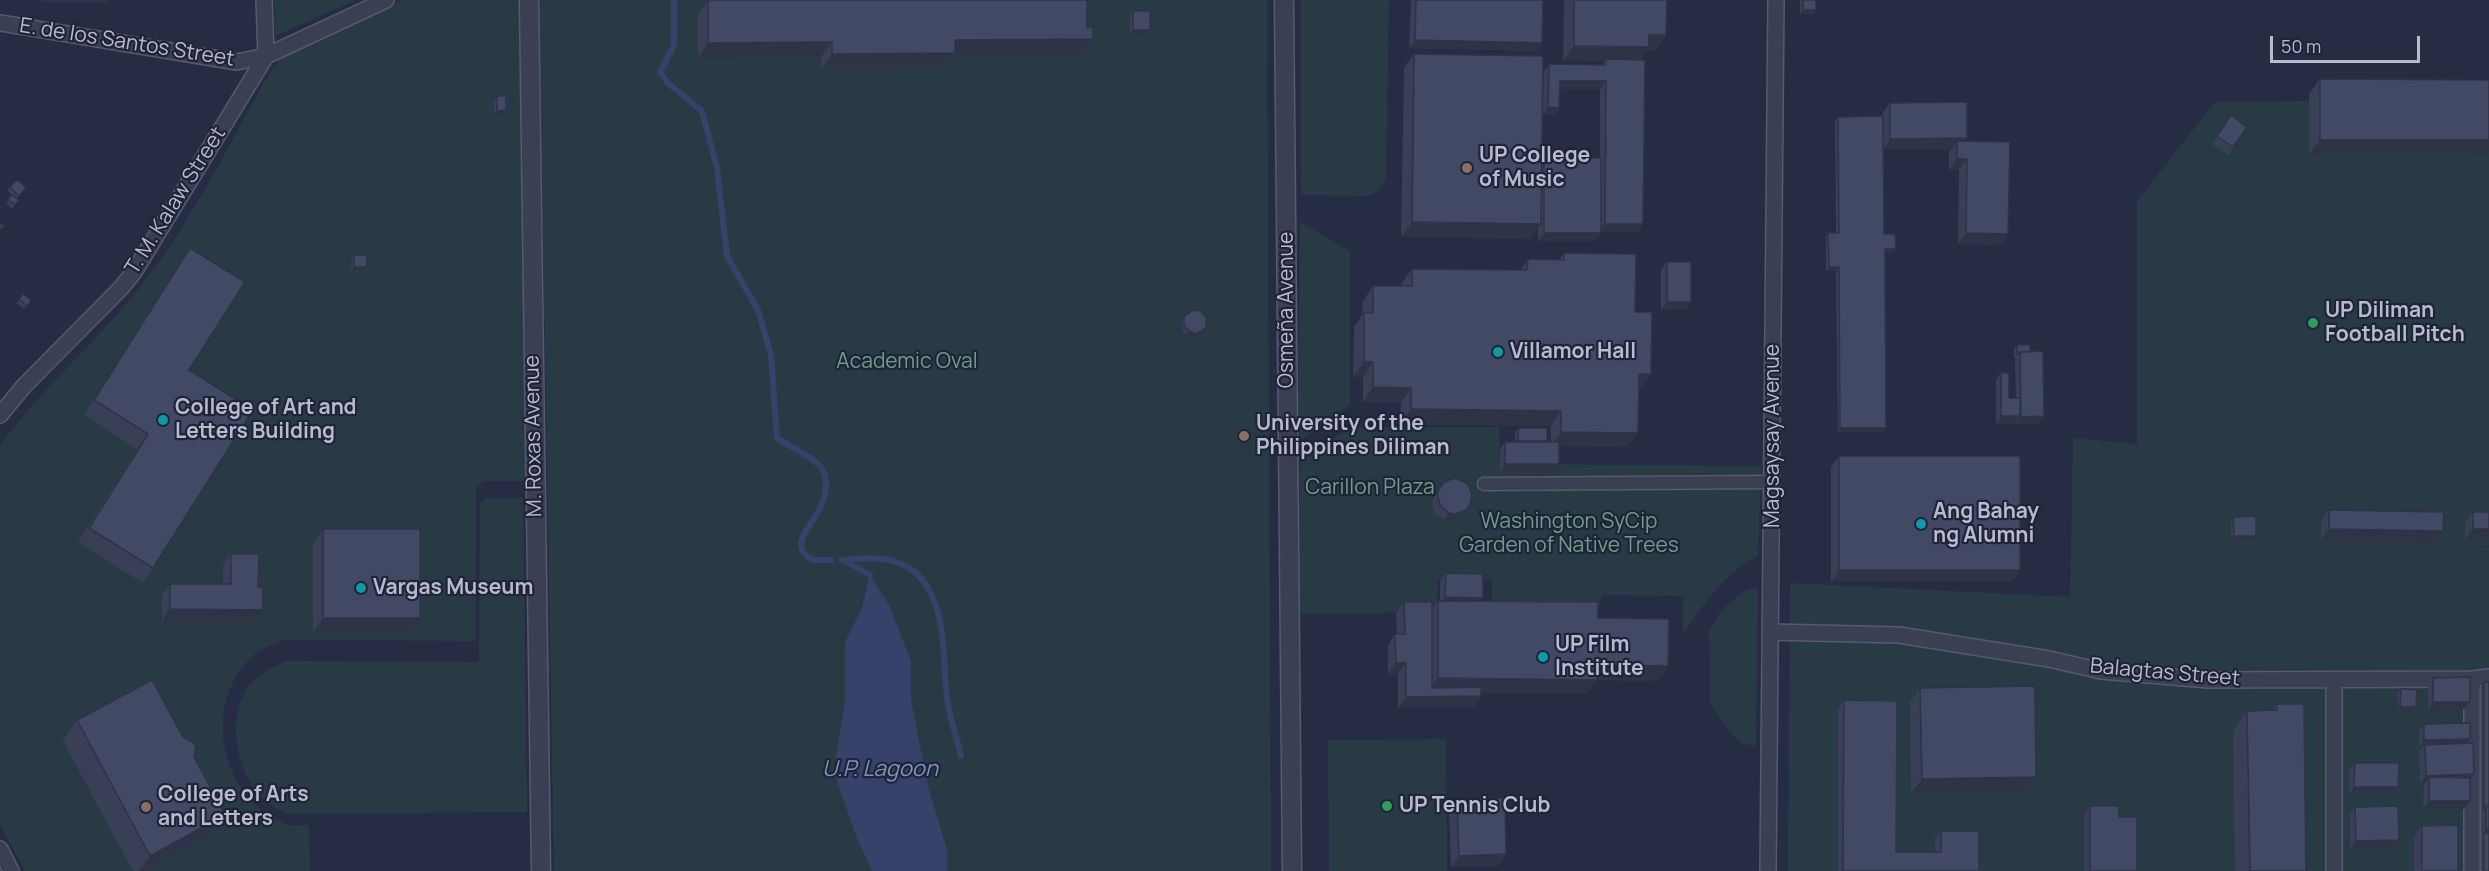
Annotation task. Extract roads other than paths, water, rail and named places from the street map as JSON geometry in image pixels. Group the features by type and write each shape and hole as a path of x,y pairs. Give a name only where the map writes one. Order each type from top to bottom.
{"street":[{"path":"264,0 266,57"},
{"name":"E. de los Santos Street","path":"0,23 225,60 252,61 266,57 386,0"},
{"name":"M. Roxas Avenue","path":"528,0 541,871"},
{"name":"Osmeña Avenue","path":"1284,0 1292,871"},
{"name":"Magsaysay Avenue","path":"1768,871 1776,0"},
{"name":"T. M. Kalaw Street","path":"0,415 24,386 134,272 266,57"},
{"path":"1484,484 1773,483"},
{"name":"Balagtas Street","path":"1771,632 1899,635 2049,659 2102,671 2208,680 2334,681 2489,677"},
{"path":"2472,679 2472,871"},
{"path":"2334,681 2334,871"},
{"path":"0,849 11,871"}],"water":[{"name":"U.P. Lagoon","path":"870,575 889,605 911,661 911,700 928,786 947,850 947,871 872,871 856,836 834,772 845,700 845,642 862,608"}],"waterway":[{"path":"674,0 674,45 660,72 669,84 702,111 717,168 727,256 758,310 771,355 777,438 810,458 820,466 824,474 826,483 822,503 804,534 801,548 812,560 831,560"},
{"path":"842,560 872,558 895,561 917,574 928,588 936,605 940,623 948,705 961,756"},
{"path":"843,560 870,575"}],"place":[{"name":"UP College of Music","path":"1467,168"},
{"name":"UP Diliman Football Pitch","path":"2313,323"},
{"name":"Villamor Hall","path":"1498,352"},
{"name":"College of Art and Letters Building","path":"163,420"},
{"name":"University of the Philippines Diliman","path":"1244,436"},
{"name":"Ang Bahay ng Alumni","path":"1921,524"},
{"name":"Vargas Museum","path":"361,588"},
{"name":"UP Film Institute","path":"1543,657"},
{"name":"UP Tennis Club","path":"1387,806"},
{"name":"College of Arts and Letters","path":"146,807"}],"park label":[{"name":"Academic Oval","path":"907,362"},
{"name":"Carillon Plaza","path":"1370,488"},
{"name":"Washington SyCip Garden of Native Trees","path":"1569,534"}]}
